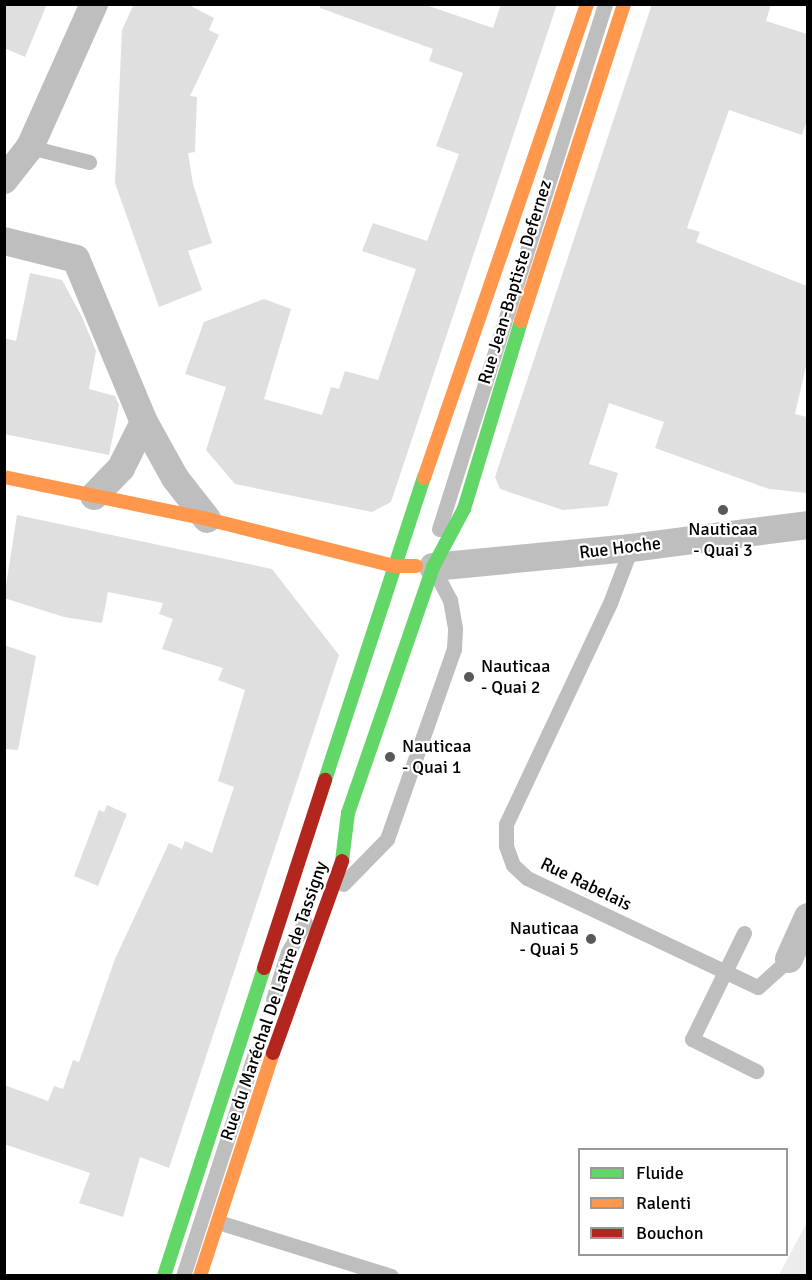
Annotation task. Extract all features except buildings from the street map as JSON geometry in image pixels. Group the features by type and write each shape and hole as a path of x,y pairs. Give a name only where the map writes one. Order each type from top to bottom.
{"main road":[{"name":"Rue Jean-Baptiste Defernez","path":"394,566 587,4"},
{"name":"Rue Jean-Baptiste Defernez","path":"433,567 468,498 532,282 624,4"},
{"path":"4,477 207,519 394,566 433,567"},
{"name":"Rue du Maréchal De Lattre de Tassigny","path":"164,1275 394,566"},
{"name":"Rue du Maréchal De Lattre de Tassigny","path":"200,1275 295,984 341,867 348,813 433,567"}],"street":[{"path":"4,180 30,147 94,4"},
{"path":"4,241 76,259 144,422 175,478 207,519"},
{"path":"94,496 121,468 144,422"},
{"name":"Rue Hoche","path":"433,567 631,548 807,525"},
{"path":"789,959 807,917"}],"lane":[{"path":"266,1020 288,952 314,911 387,839 454,649 450,600 433,567 435,542 605,4"},
{"path":"30,147 88,162"},
{"name":"Rue Rabelais","path":"631,548 610,603 506,824 506,846 513,865 527,878 758,987 789,959"},
{"path":"744,933 723,971 692,1039 756,1071"},
{"path":"183,1275 260,1040"},
{"path":"218,1222 391,1275"}],"shaded area":[{"path":"807,1222 807,1275 779,1275"}],"traffic: fast":[{"path":"342,861 348,813 433,567 464,509 521,321"},
{"path":"325,780 424,478"},
{"path":"164,1276 264,968"}],"traffic: slow":[{"path":"424,478 587,4"},
{"path":"521,321 624,4"},
{"path":"4,477 207,519 394,566 416,566"},
{"path":"200,1276 273,1053"}],"traffic: jam":[{"path":"264,968 325,780"},
{"path":"273,1053 342,861"}],"place":[{"name":"Nauticaa - Quai 3","path":"723,510"},
{"name":"Nauticaa - Quai 2","path":"469,677"},
{"name":"Nauticaa - Quai 1","path":"390,757"},
{"name":"Nauticaa - Quai 5","path":"591,939"}]}
